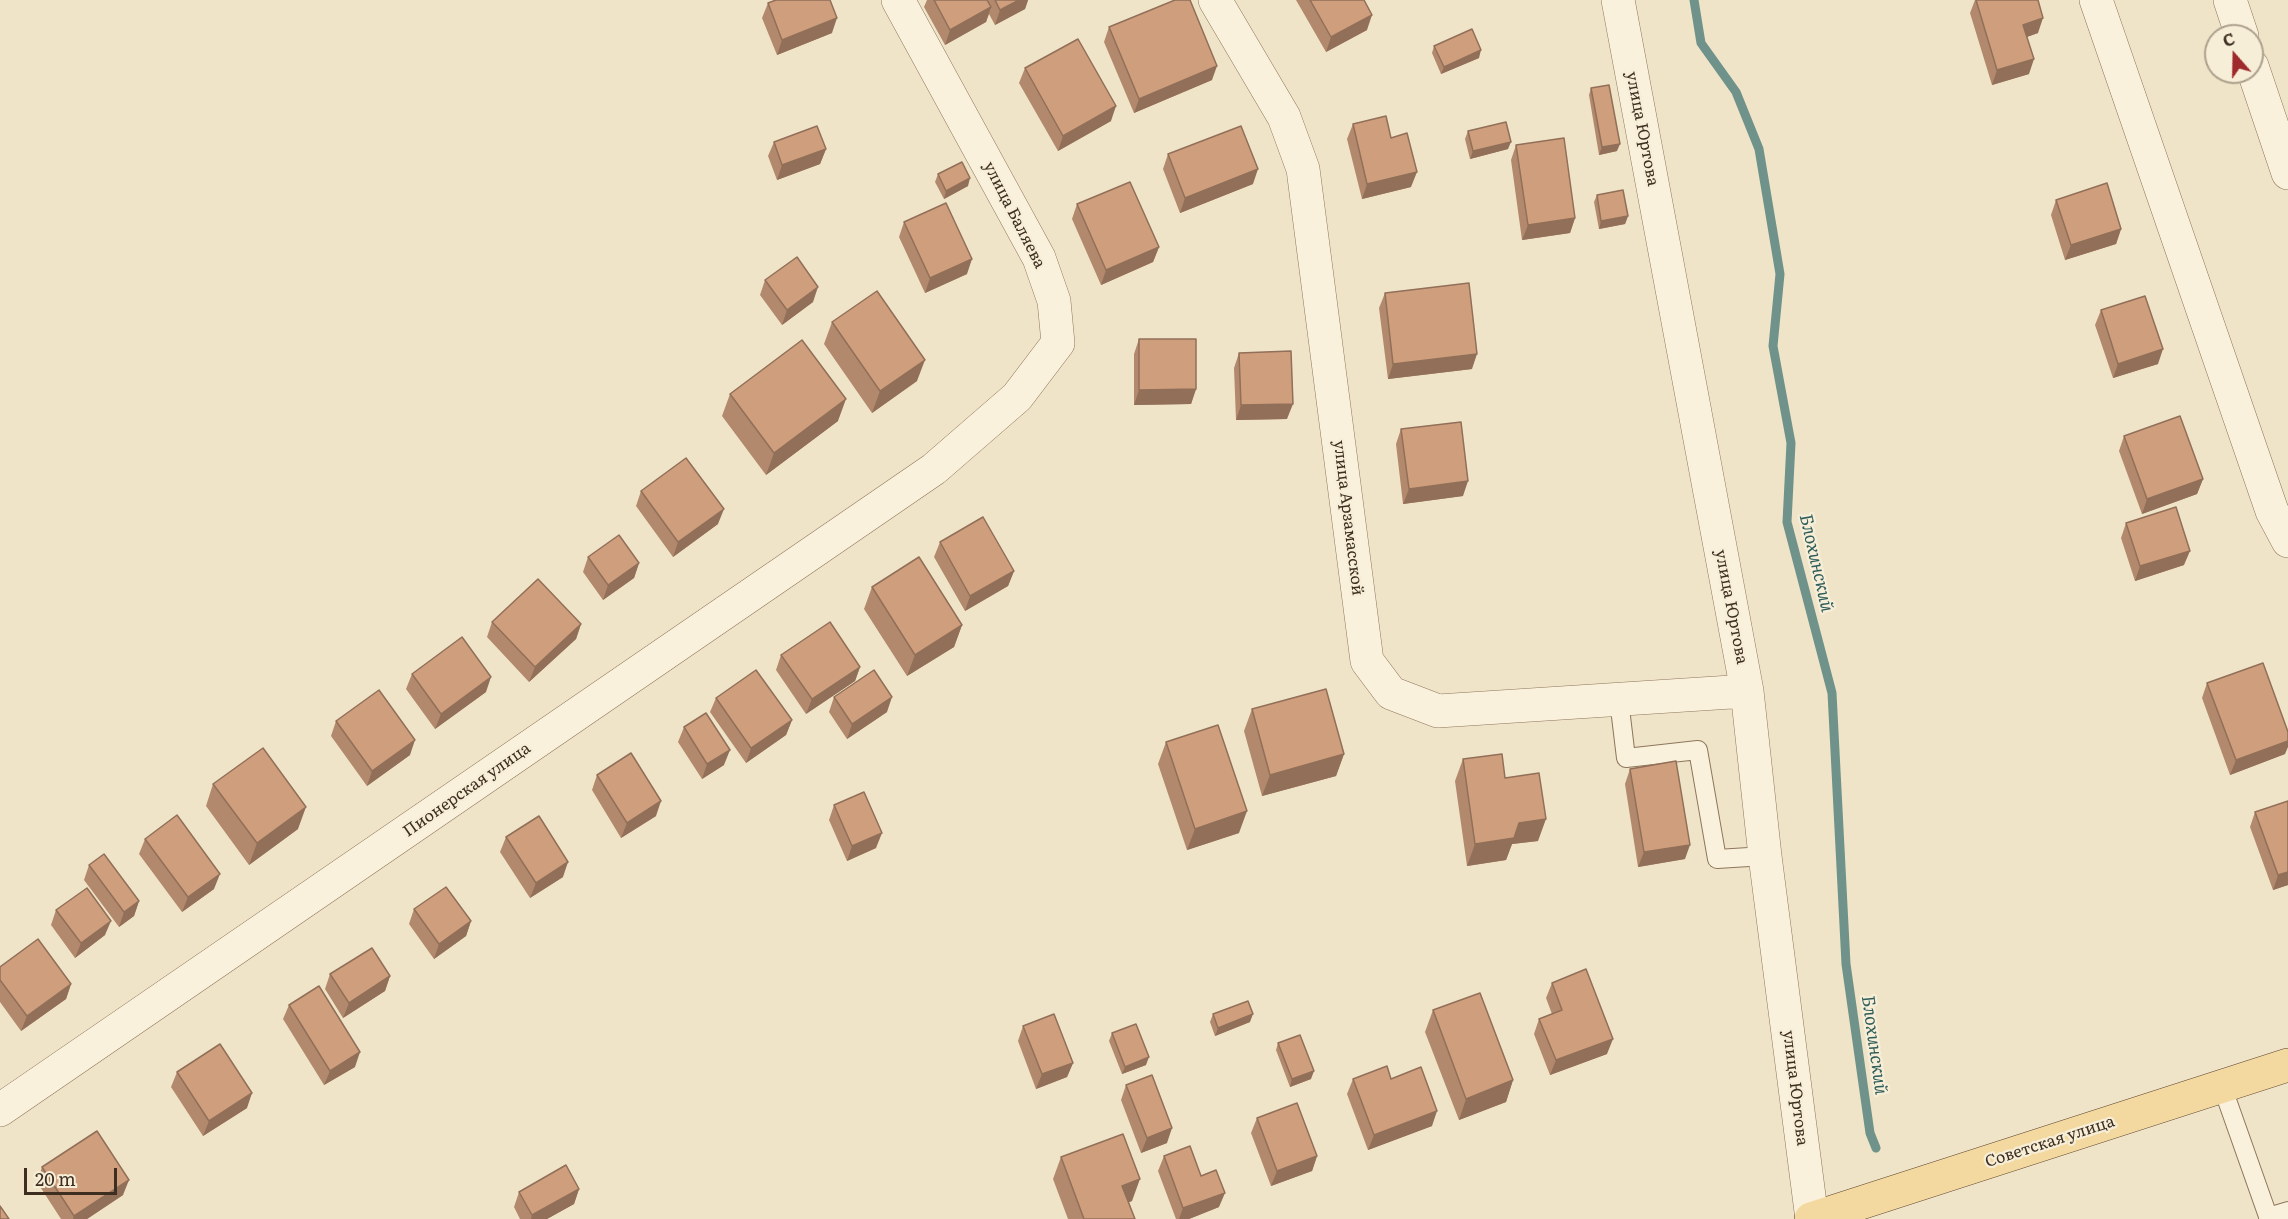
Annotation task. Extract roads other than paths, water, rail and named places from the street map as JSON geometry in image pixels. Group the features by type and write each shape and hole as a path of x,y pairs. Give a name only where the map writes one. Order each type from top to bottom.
{"main road":[{"name":"Советская улица","path":"1811,1219 2288,1065"}],"street":[{"name":"улица Баляева","path":"898,0 1039,258 1054,302 1058,343 1017,397 934,469"},
{"name":"улица Арзамасской","path":"1215,0 1284,117 1303,169 1367,661 1391,693 1438,711 1747,692"},
{"name":"улица Юртова","path":"1618,0 1747,692 1765,856 1811,1219"},
{"path":"2096,0 2272,511 2288,541"},
{"path":"2230,0 2238,24"},
{"path":"2258,84 2288,172"},
{"name":"Пионерская улица","path":"0,1110 934,469"}],"lane":[{"path":"1619,700 1626,758 1698,750 1717,859 1765,856"},
{"path":"2222,1086 2268,1218 2288,1211"}],"waterway":[{"name":"Блохинский","path":"1694,0 1701,43 1736,92 1759,149 1780,274 1773,346 1791,443 1787,522 1832,693 1846,964 1870,1133 1876,1148"}]}
